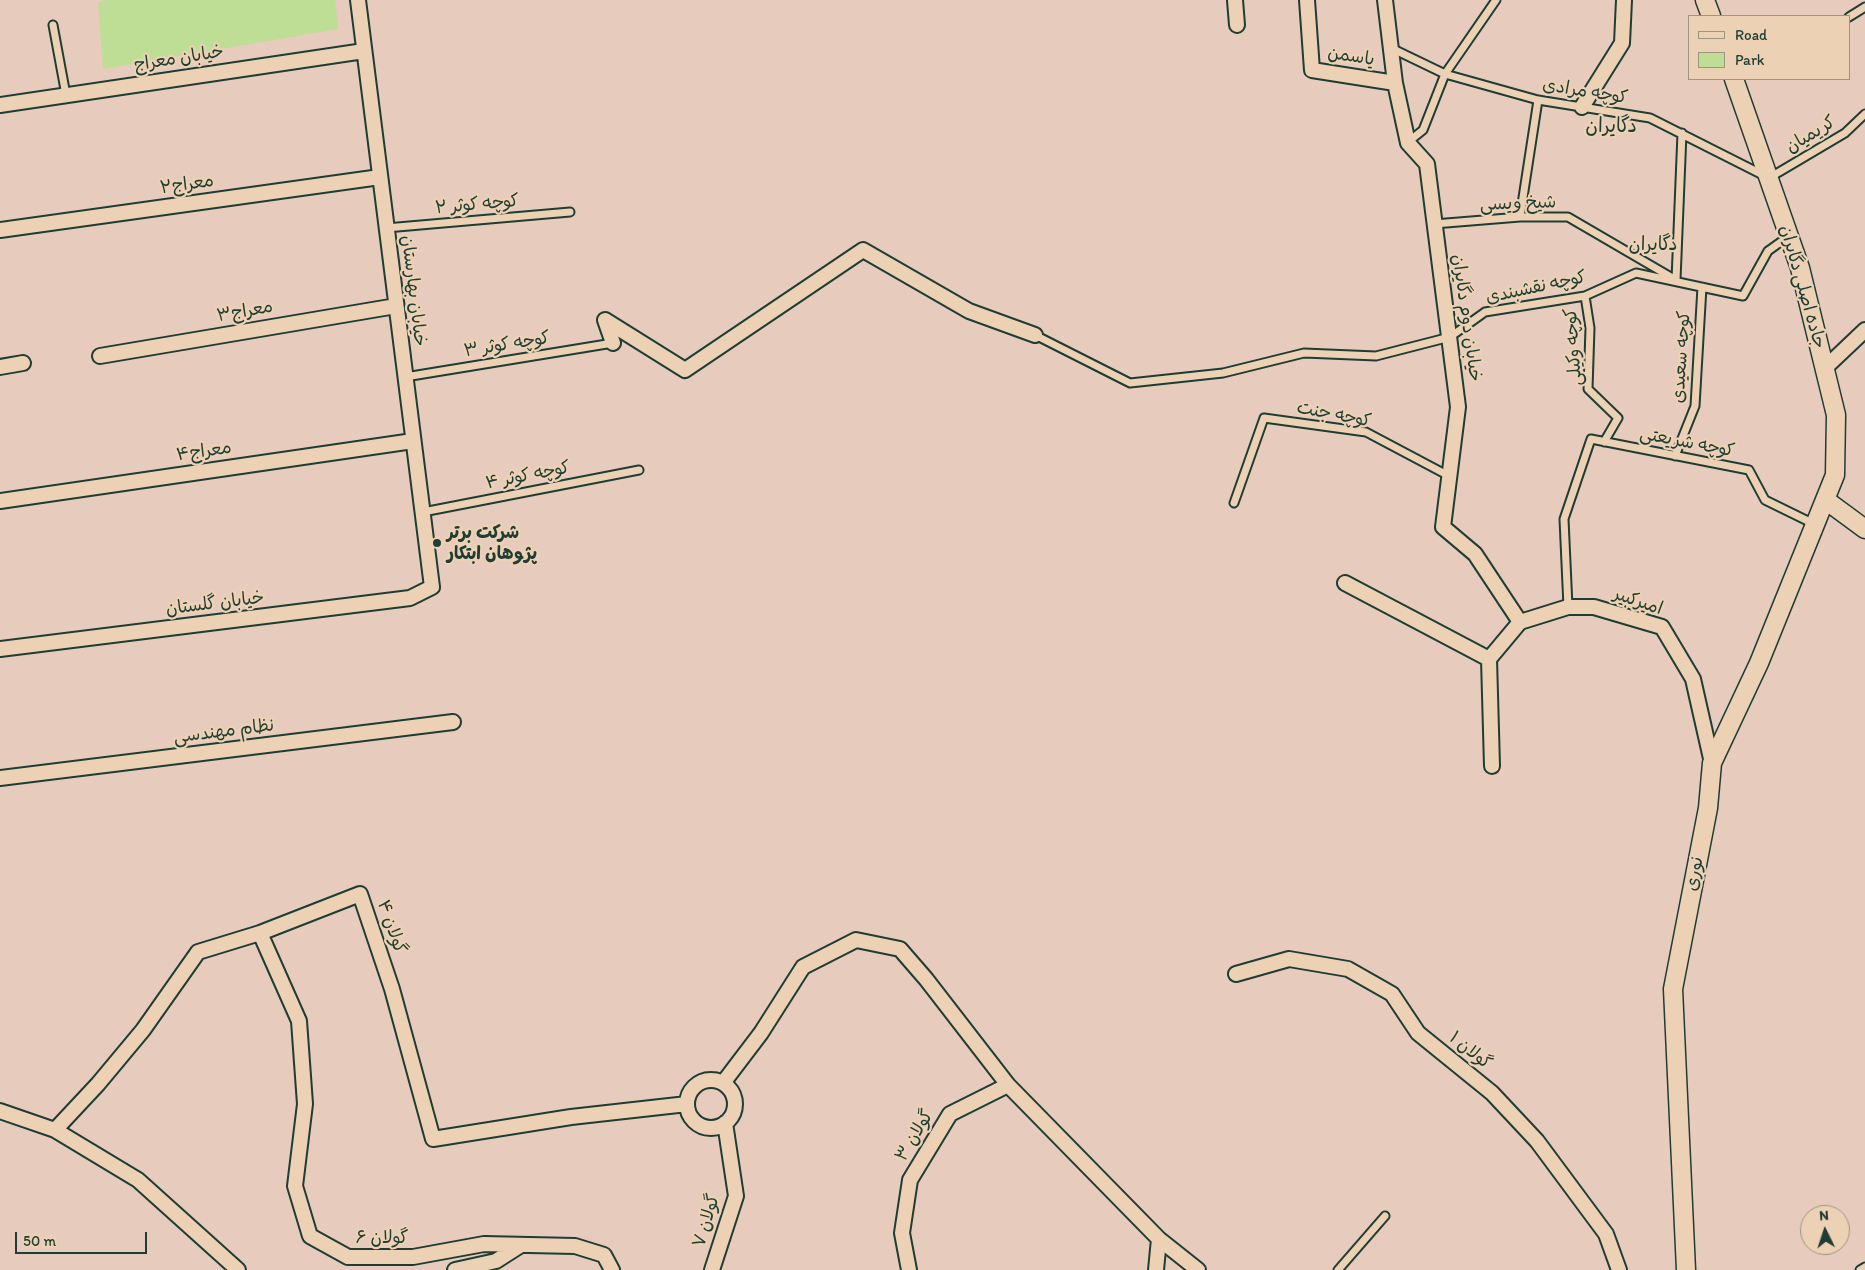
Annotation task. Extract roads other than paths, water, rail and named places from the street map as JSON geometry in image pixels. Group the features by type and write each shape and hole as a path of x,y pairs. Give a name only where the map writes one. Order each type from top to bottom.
{"street":[{"name":"خیابان بهارستان","path":"358,0 432,587"},
{"path":"1235,0 1238,24"},
{"name":"یاسمن","path":"1307,0 1312,70 1396,83"},
{"path":"1385,0 1396,83 1408,143"},
{"path":"1582,107 1622,43 1624,0"},
{"path":"1705,0 1711,15"},
{"name":"خیابان معراج","path":"0,105 364,51"},
{"name":"جاده اصلی دگایران","path":"1734,80 1800,268 1836,414 1835,475 1827,500"},
{"name":"خیابان دوم دگایران","path":"1408,143 1427,164 1458,407 1443,527 1476,554 1520,622"},
{"name":"معراج۲","path":"0,230 380,177"},
{"path":"613,343 605,320 685,370 864,250 969,311 1035,335"},
{"name":"معراج۳","path":"100,356 396,306"},
{"path":"1825,368 1865,330"},
{"path":"0,366 22,363"},
{"name":"معراج۴","path":"0,501 414,441"},
{"path":"1827,500 1865,529"},
{"name":"نوری","path":"1686,1270 1673,989 1708,808 1712,763 1759,663 1814,524 1827,500"},
{"path":"1345,583 1489,660"},
{"name":"خیابان گلستان","path":"0,649 410,598 432,587"},
{"name":"امیرکبیر","path":"1520,622 1568,607 1594,607 1662,627 1693,679 1712,763"},
{"path":"1492,766 1489,660 1520,622"},
{"name":"نظام مهندسی","path":"0,778 453,722"},
{"name":"گولان ۴","path":"55,1130 98,1084 143,1030 198,952 260,933 360,894 392,989 433,1139 571,1117 687,1104"},
{"name":"گولان ۶","path":"260,933 299,1021 305,1104 295,1186 310,1236 348,1257 413,1257 484,1244 575,1246 604,1255 612,1270"},
{"path":"723,1083 761,1033 803,967 856,940 900,949 926,979 1008,1085 1159,1239 1198,1270"},
{"name":"گولان ۱","path":"1236,974 1289,959 1348,969 1392,994 1418,1033 1492,1094 1538,1141 1606,1234 1619,1270"},
{"path":"711,1080 723,1083 731,1091 735,1103 732,1114 725,1123 713,1128 700,1125 690,1117 687,1104 690,1092 699,1083 711,1080"},
{"name":"گولان ۳","path":"909,1270 902,1233 910,1180 950,1114 1008,1085"},
{"path":"0,1111 55,1130 138,1180 238,1270"},
{"name":"گولان ۷","path":"712,1270 736,1196 725,1123"},
{"path":"1156,1270 1159,1239"},
{"path":"455,1270 496,1261 521,1245"}],"lane":[{"path":"1408,143 1423,130 1445,74 1496,0"},
{"path":"1850,16 1865,7 1859,0"},
{"path":"54,25 66,95"},
{"name":"کوچه مرادی","path":"1391,48 1445,74 1538,100 1650,118 1769,178"},
{"path":"1520,218 1538,100"},
{"name":"کریمیان","path":"1769,178 1845,133 1865,114"},
{"path":"1676,280 1682,133"},
{"name":"کوچه کوثر ۲","path":"386,228 570,212"},
{"name":"شیخ ویسی","path":"1434,224 1520,218 1568,217 1676,280"},
{"name":"کوچه نقشبندی","path":"1035,335 1130,383 1223,373 1304,353 1376,356 1450,337 1485,312 1585,296 1636,273 1744,296 1768,251 1789,236"},
{"name":"کوچه سعیدی","path":"1675,456 1695,406 1702,286"},
{"name":"کوچه وکیلی","path":"1585,296 1590,328 1588,389 1618,418 1604,442"},
{"name":"کوچه کوثر ۳","path":"405,377 613,343"},
{"name":"کوچه جنت","path":"1234,502 1264,418 1366,432 1450,476"},
{"name":"کوچه شریعتی","path":"1568,607 1564,519 1591,439 1749,470 1765,500 1814,524"},
{"name":"کوچه کوثر ۴","path":"422,512 639,470"},
{"path":"1338,1270 1385,1216"},
{"path":"1860,1270 1865,1267"}],"place":[{"name":"شرکت برتر پژوهان ابتکار","path":"437,543"}],"district":[{"name":"دگایران","path":"1611,127"},
{"name":"دگایران","path":"1653,245"}]}
